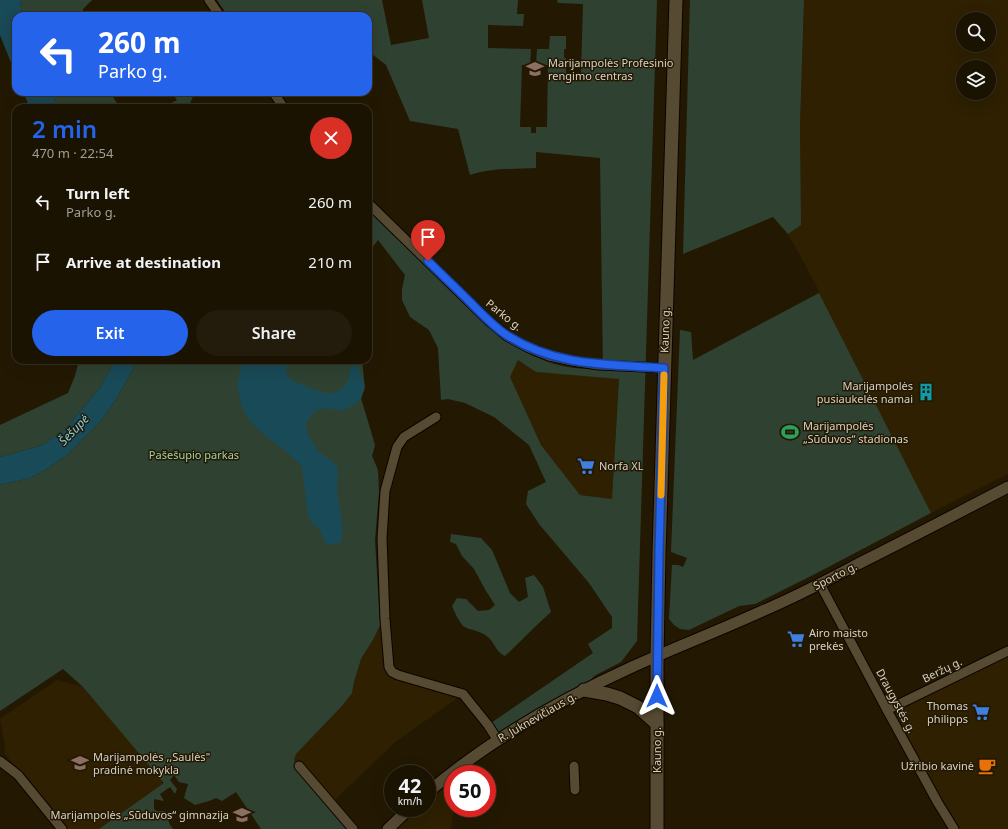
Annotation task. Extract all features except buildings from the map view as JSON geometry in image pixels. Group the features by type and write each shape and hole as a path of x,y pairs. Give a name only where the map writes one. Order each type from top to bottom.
{"main road":[{"name":"Kauno g.","path":"657,829 657,656 664,368 676,0"},
{"path":"584,690 607,694 638,706 657,724"}],"street":[{"path":"209,0 217,12"},
{"name":"Parko g.","path":"372,207 489,321 507,336 527,347 549,356 593,364 664,368"},
{"path":"436,418 404,437 397,447 385,491 382,538 385,619 389,667 392,672 398,675 464,694 498,739"},
{"name":"Sporto g.","path":"657,656 760,612 820,584 1008,487"},
{"name":"Draugystės g.","path":"820,584 887,710 954,829"},
{"name":"Beržų g.","path":"887,710 1008,651"},
{"name":"R. Juknevičiaus g.","path":"436,786 498,739 548,709 631,667 657,656"},
{"path":"0,761 18,775 62,829"},
{"path":"299,766 353,829"},
{"path":"574,766 575,790"},
{"path":"388,829 401,817"}],"shaded area":[{"path":"804,0 1008,0 1008,474 931,513 818,289 788,234 801,224 800,124"},
{"path":"518,360 536,372 619,378 612,499 580,495 541,445 509,377"},
{"path":"380,625 387,646 389,667 463,694 394,743 331,804 294,760 296,754 342,706 352,693 361,659"},
{"path":"1008,651 1008,829 954,829 887,710"},
{"name":"Marijampolės ,,Saulės\" pradinė mokykla","path":"57,680 83,687 165,783 99,829 67,829 4,753 5,746 0,719"},
{"path":"444,787 444,817 453,817 451,829 395,829 409,817 436,817 436,794"}],"green space":[{"path":"20,0 92,0 83,9 83,12 22,12"},
{"path":"217,0 382,0 391,45 429,38 422,0 518,0 517,14 524,14 523,26 488,25 488,48 531,49 530,65 522,65 520,127 531,127 531,133 536,133 536,127 547,127 548,66 536,66 537,49 549,49 550,36 566,36 564,58 566,58 566,73 581,73 583,4 558,3 557,0 657,0 637,641 621,662 594,676 584,690 497,739 488,725 593,653 588,644 612,628 612,617 589,583 539,524 526,504 528,491 546,482 529,445 494,417 465,403 448,399 441,400 438,348 429,330 410,317 402,300 402,289 405,275 378,240 372,248 372,214 501,338 531,355 555,364 573,368 603,370 600,158 536,152 536,168 494,170 470,175 458,129 410,121 386,65 372,54 372,12 225,12","holes":["518,360 536,372 619,379 612,499 580,495 541,445 510,377"]},
{"path":"690,0 804,0 800,124 801,225 788,234 773,217 683,254"},
{"path":"53,96 112,96 118,104 57,104"},
{"path":"174,96 193,96 190,104 169,104 177,100"},
{"name":"Marijampolės „Sūduvos“ stadionas","path":"819,293 931,513 755,604 739,606 689,630 680,629 669,619 672,565 683,567 687,558 671,552 680,330 691,332 693,360"},
{"path":"78,364 113,364 100,388 67,427 43,445 0,457 0,425 68,393"},
{"name":"Pašešupio parkas","path":"135,364 362,364 365,388 361,398 375,445 372,456 378,470 379,492 375,540 380,625 361,659 352,693 342,706 296,754 294,760 331,804 346,829 261,829 236,792 222,801 216,798 195,805 184,798 188,784 179,782 174,775 170,780 177,789 175,794 170,787 160,794 164,801 154,799 154,809 157,811 164,811 169,814 169,822 173,829 99,829 164,783 83,687 63,669 0,711 0,485 30,478 47,469 67,455 100,422 117,398"},
{"path":"451,534 481,538 492,550 510,593 519,602 528,597 525,578 534,575 543,587 551,612 505,656 496,648 486,635 463,626 454,611 452,606 457,598 466,599 478,611 489,610 495,605 474,569 462,556 456,544 450,542"}],"water":[{"path":"0,0 20,0 22,12 12,12 12,65 0,35"},
{"path":"25,96 53,96 57,104 28,104"},
{"name":"Šešupė","path":"113,364 135,364 117,398 100,422 67,455 47,469 30,478 0,485 0,457 43,445 67,427 100,388"},
{"path":"242,364 287,364 285,370 291,380 330,394 341,390 349,379 350,367 355,365 360,371 363,378 364,389 361,398 358,401 342,411 326,408 315,411 306,423 308,435 318,451 333,462 338,469 337,490 343,531 341,542 331,545 326,543 320,531 311,521 308,516 302,467 252,423 245,413 240,400 238,384"}],"slow traffic":[{"path":"661,495 664,375"}],"place":[{"name":"Marijampolės Profesinio rengimo centras","path":"535,69"},
{"name":"Marijampolės pusiaukelės namai","path":"926,392"},
{"name":"Marijampolės „Sūduvos“ stadionas","path":"790,432"},
{"name":"Norfa XL","path":"586,466"},
{"name":"Airo maisto prekės","path":"796,639"},
{"name":"Thomas philipps","path":"981,712"},
{"name":"Marijampolės ,,Saulės\" pradinė mokykla","path":"80,763"},
{"name":"Užribio kavinė","path":"987,766"},
{"name":"Marijampolės „Sūduvos“ gimnazija","path":"242,815"}],"route":[{"path":"428,261 489,321 507,336 530,349 549,356 593,364 664,368 657,696"}]}
